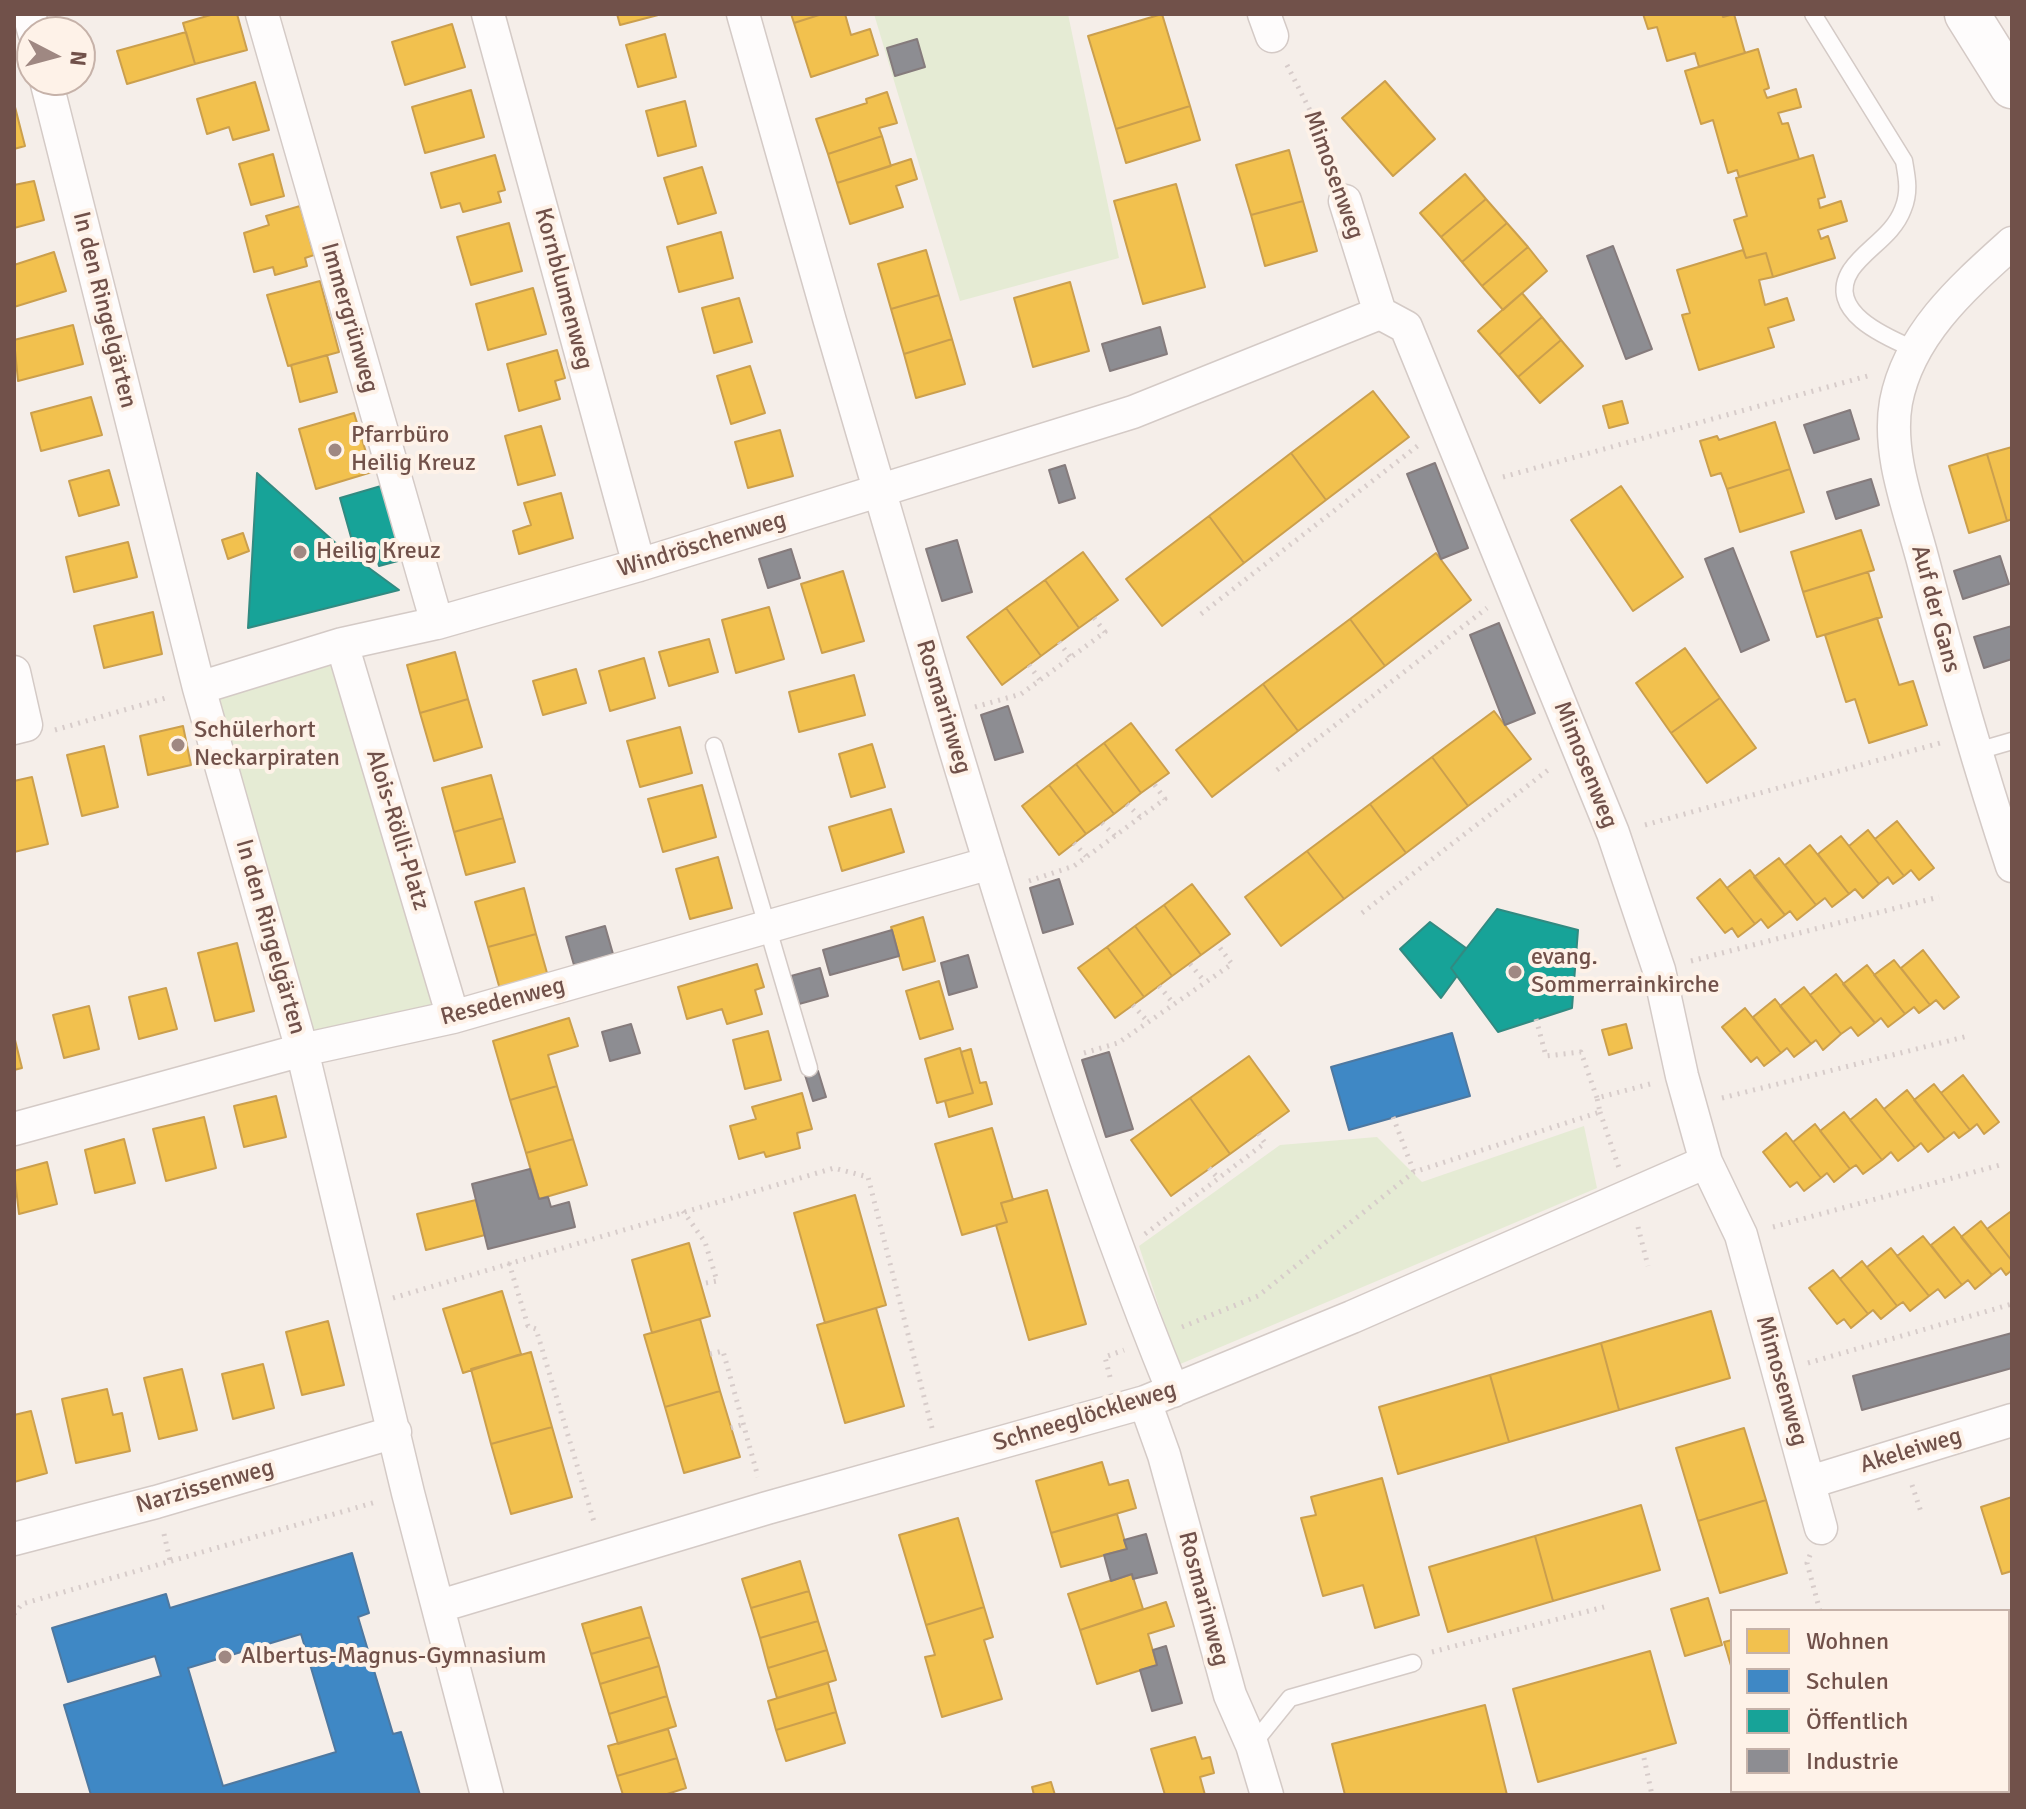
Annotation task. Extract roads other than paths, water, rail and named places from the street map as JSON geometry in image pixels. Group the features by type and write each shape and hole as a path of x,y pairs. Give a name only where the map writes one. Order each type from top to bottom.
{"main road":[{"path":"1967,14 2012,86"}],"street":[{"name":"Immergrünweg","path":"262,14 437,623"},
{"name":"Kornblumenweg","path":"488,14 639,565"},
{"name":"Rosmarinweg","path":"743,14 877,491 994,877 1052,1063 1152,1340 1145,1401 1164,1455 1230,1695 1252,1745 1267,1795"},
{"name":"In den Ringelgärten","path":"50,96 199,688 302,1050 408,1493 487,1795"},
{"name":"Mimosenweg","path":"1345,201 1380,313 1406,327 1613,833 1659,970 1686,1091 1706,1162 1741,1235 1821,1528"},
{"name":"Auf der Gans","path":"2012,243 1953,296 1912,358 1896,404 1896,455 1971,744 2012,866"},
{"name":"Windröschenweg","path":"199,688 342,644 437,623 639,565 1133,412 1380,313"},
{"name":"Alois-Rölli-Platz","path":"342,644 453,1017"},
{"path":"14,672 20,726"},
{"name":"Resedenweg","path":"14,1129 302,1050 453,1017 768,927 994,877"},
{"name":"Schneeglöckleweg","path":"440,1606 767,1508 1145,1401 1706,1162"},
{"name":"Akeleiweg","path":"1810,1482 2012,1420"},
{"name":"Narzissenweg","path":"14,1539 156,1502 395,1432"}],"lane":[{"path":"1813,14 1904,161 1909,186 1903,211 1890,231 1851,271 1846,287 1851,309 1875,332 1912,358"},
{"path":"1971,744 2012,741"},
{"path":"714,746 809,1068"},
{"path":"1252,1745 1290,1698 1413,1663"}],"place":[{"name":"Pfarrbüro Heilig Kreuz","path":"335,450"},
{"name":"Heilig Kreuz","path":"300,552"},
{"name":"Schülerhort Neckarpiraten","path":"178,745"},
{"name":"evang. Sommerrainkirche","path":"1515,972"},
{"name":"Albertus-Magnus-Gymnasium","path":"225,1657"}]}
